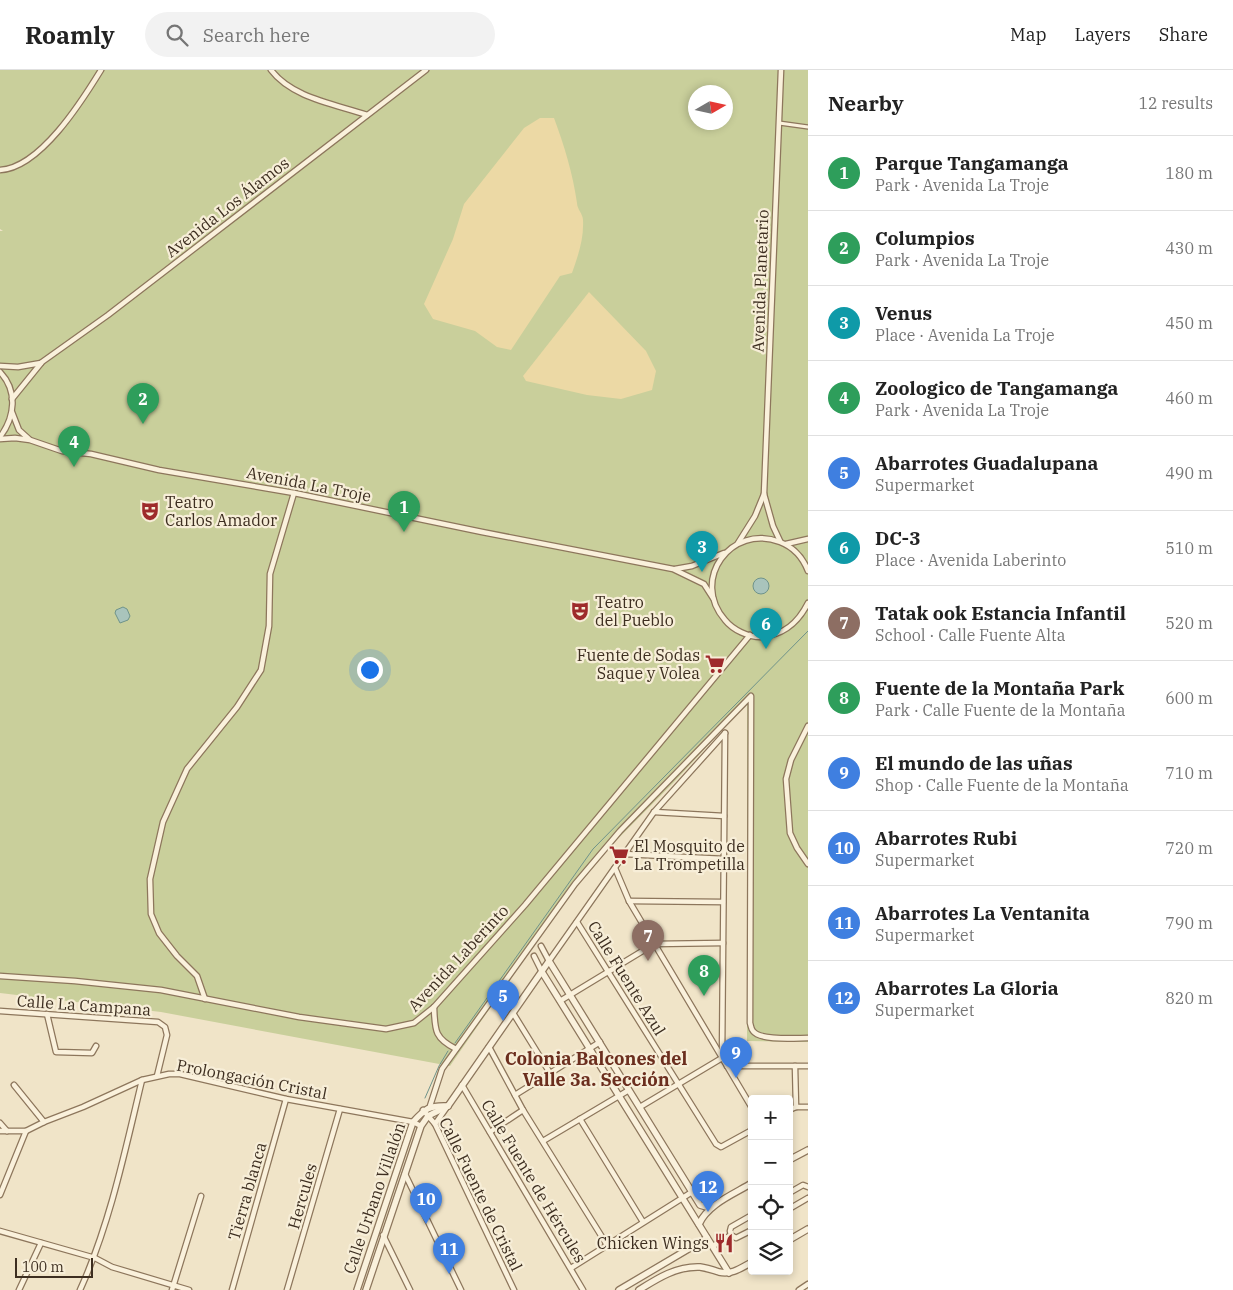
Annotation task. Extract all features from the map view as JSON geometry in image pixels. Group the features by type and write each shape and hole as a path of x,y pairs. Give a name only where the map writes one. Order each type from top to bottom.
{"street":[{"path":"0,170 13,168 37,152 73,115 102,70"},
{"path":"271,70 278,79 297,92 368,114"},
{"name":"Avenida Los Álamos","path":"12,399 42,362 108,315 426,70"},
{"name":"Avenida Planetario","path":"780,542 773,526 764,494 781,70"},
{"path":"779,123 808,127"},
{"name":"Avenida Los Álamos","path":"0,366 18,367 42,362"},
{"path":"0,372 9,386 12,399 12,412 7,427 0,438"},
{"path":"12,412 19,430 30,440"},
{"name":"Avenida La Troje","path":"0,438 30,440 62,451 91,454 159,470 294,493 673,569 704,584 713,598 719,613 730,626 744,634 750,635"},
{"path":"205,999 197,976 177,956 159,933 151,914 150,879 164,822 187,770 237,707 261,670 269,626 270,574 294,493"},
{"name":"Avenida Planetario","path":"738,543 755,516 764,494"},
{"path":"713,598 712,582 716,566 725,553 738,543 754,538 771,538 786,544 799,554 808,571"},
{"path":"786,544 808,539"},
{"name":"Avenida La Troje","path":"673,569 692,566 725,553"},
{"path":"798,566 806,566"},
{"path":"750,635 760,637 776,635 790,628 802,616 808,603"},
{"name":"Avenida Laberinto","path":"0,976 75,981 161,990 299,1017 386,1029 414,1023 434,1007 525,906 750,635"},
{"path":"448,1106 430,1106 442,1069 575,884 620,831 751,696 750,1023 753,1032 759,1036 808,1038"},
{"path":"808,726 791,760 786,779 790,833 808,864"},
{"path":"435,1124 654,812 725,733 722,1058"},
{"path":"654,812 724,816"},
{"path":"624,854 724,859"},
{"path":"615,868 629,901 748,1101"},
{"path":"629,901 723,902"},
{"name":"Calle Fuente Azul","path":"577,922 716,1144 721,1147 748,1132"},
{"path":"560,1001 654,944 723,943"},
{"path":"541,946 700,1205 710,1208"},
{"path":"534,956 542,972 729,1273"},
{"path":"434,1007 438,1035 441,1040 456,1049"},
{"name":"Calle La Campana","path":"0,1012 158,1022 165,1026 167,1035 158,1076"},
{"path":"513,1013 550,1073"},
{"path":"47,1014 56,1052 92,1053 96,1046"},
{"path":"515,1095 600,1042"},
{"path":"489,1047 523,1110 607,1245"},
{"path":"640,1107 722,1058"},
{"path":"727,1066 808,1066"},
{"path":"795,1066 796,1107"},
{"name":"Prolongación Cristal","path":"26,1132 44,1122 83,1107 142,1080 180,1074 286,1100 412,1122 421,1126"},
{"path":"80,1290 95,1258 125,1153 142,1080"},
{"path":"14,1085 44,1122"},
{"name":"Calle Fuente de Hércules","path":"462,1085 583,1290"},
{"path":"543,1142 629,1090"},
{"name":"Tierra blanca","path":"232,1290 286,1100"},
{"name":"Calle Urbano Villalón","path":"357,1290 412,1122 430,1106"},
{"name":"Calle Urbano Villalón","path":"366,1290 421,1126 428,1116 448,1106"},
{"path":"793,1108 808,1106"},
{"name":"Hercules","path":"287,1290 340,1109"},
{"name":"Calle Fuente de Cristal","path":"424,1110 435,1124 514,1290"},
{"path":"490,1132 523,1110"},
{"path":"580,1119 644,1222"},
{"path":"0,1123 7,1131"},
{"path":"0,1131 26,1132 0,1195"},
{"path":"793,1158 808,1150"},
{"path":"404,1173 461,1290"},
{"path":"699,1224 702,1216 710,1208 749,1185"},
{"path":"793,1191 803,1185 808,1187"},
{"path":"571,1268 692,1192"},
{"path":"173,1288 201,1196"},
{"path":"793,1207 808,1198"},
{"path":"731,1235 731,1227 748,1217"},
{"path":"793,1238 808,1229"},
{"path":"0,1231 95,1258 173,1288 189,1290"},
{"path":"731,1235 736,1238 748,1232"},
{"path":"384,1235 410,1290"},
{"path":"713,1246 731,1235"},
{"path":"619,1290 707,1238"},
{"path":"19,1290 41,1243"},
{"path":"639,1290 670,1272 684,1268 700,1267 729,1273 748,1264"},
{"path":"655,1269 660,1277"},
{"path":"799,1290 808,1284"}],"green space":[{"path":"0,70 808,70 808,1042 747,1041 747,703 675,781 596,861 553,917 450,1066 161,1012 0,993 0,231 3,231 0,229"}],"sand":[{"path":"540,118 554,118 568,160 577,205 583,218 583,234 572,273 560,276 511,350 497,347 475,331 433,319 424,304 453,239 464,204 524,128"},
{"path":"589,292 646,351 656,371 652,390 621,399 587,395 526,381 523,376"}],"water":[{"path":"758,578 764,578 769,583 767,592 758,594 753,589 753,583"},
{"path":"123,607 127,609 130,616 128,620 120,623 115,613 116,610"}],"waterway":[{"path":"455,1043 593,849 808,631"},
{"path":"425,1098 448,1051"}],"place":[{"name":"Columpios","path":"143,424"},
{"name":"Zoologico de Tangamanga","path":"74,467"},
{"name":"Teatro Carlos Amador","path":"150,511"},
{"name":"Parque Tangamanga","path":"404,532"},
{"name":"Venus","path":"702,572"},
{"name":"Teatro del Pueblo","path":"580,611"},
{"name":"DC-3","path":"766,649"},
{"name":"Fuente de Sodas Saque y Volea","path":"715,664"},
{"name":"El Mosquito de La Trompetilla","path":"619,855"},
{"name":"Tatak ook Estancia Infantil","path":"648,961"},
{"name":"Fuente de la Montaña Park","path":"704,996"},
{"name":"Abarrotes Guadalupana","path":"503,1021"},
{"name":"El mundo de las uñas","path":"736,1078"},
{"name":"Abarrotes La Gloria","path":"708,1212"},
{"name":"Abarrotes Rubi","path":"426,1224"},
{"name":"Chicken Wings","path":"724,1243"},
{"name":"Abarrotes La Ventanita","path":"449,1274"}],"district":[{"name":"Colonia Balcones del Valle 3a. Sección","path":"596,1070"}]}
